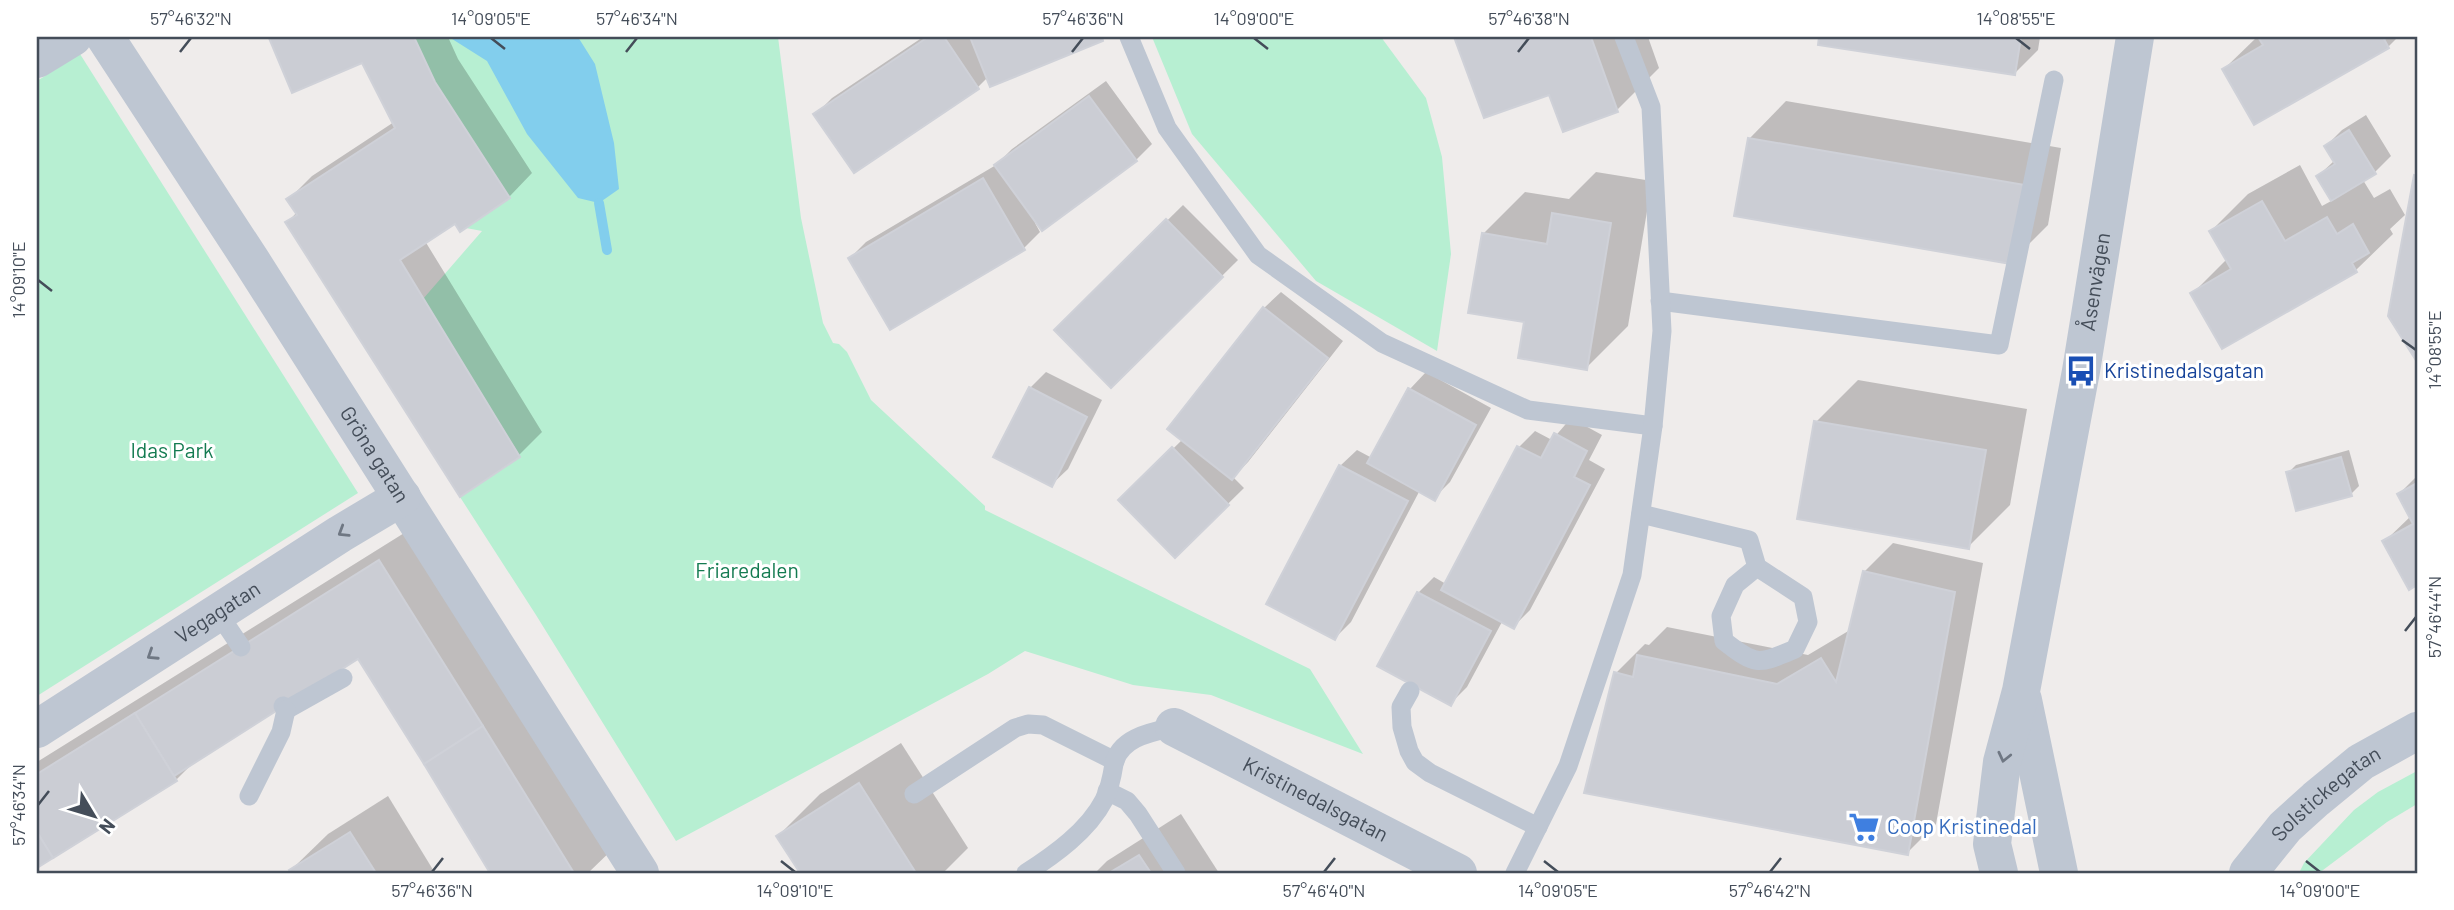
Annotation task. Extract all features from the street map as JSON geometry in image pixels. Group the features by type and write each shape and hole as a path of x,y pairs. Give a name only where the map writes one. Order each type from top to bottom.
{"street":[{"path":"37,59 73,37"},
{"name":"Gröna gatan","path":"105,37 402,497 640,873"},
{"name":"Åsenvägen","path":"1999,873 1992,844 2003,762 2021,691 2081,371 2135,37"},
{"name":"Vegagatan","path":"37,729 402,497"},
{"name":"Åsenvägen","path":"2021,691 2059,873"},
{"name":"Kristinedalsgatan","path":"1174,727 1458,873"},
{"name":"Solstickegatan","path":"2248,873 2285,827 2316,799 2361,762 2417,731"}],"lane":[{"path":"1129,37 1167,128 1258,255 1382,343 1528,410 1653,426"},
{"path":"1515,873 1568,766 1632,575 1653,426 1662,331 1651,107 1624,37"},
{"path":"1660,301 1999,345 2054,80"},
{"path":"1641,514 1749,540 1757,567 1803,597 1808,622 1795,649 1764,662 1744,657 1724,642 1721,616 1735,585 1757,567"},
{"path":"218,613 242,647"},
{"path":"249,796 281,732 285,708 343,678"},
{"path":"1410,691 1401,706 1402,727 1415,762 1430,773 1538,827"},
{"path":"914,793 1015,728 1028,723 1043,724 1115,761"},
{"path":"1026,873 1052,857 1084,826 1104,801 1113,779 1115,761 1130,741 1144,734 1174,727"},
{"path":"1107,791 1127,801 1138,814 1176,873"}],"green space":[{"name":"Friaredalen","path":"414,37 778,37 801,218 823,323 833,343 839,344 847,352 871,400 985,506 985,510 1310,669 1363,754 1211,695 1133,685 1025,651 988,674 676,841 460,497 520,456 423,299 482,231 466,228 510,198 435,82"},
{"path":"1152,37 1381,37 1426,98 1442,157 1451,254 1437,351 1316,281 1192,134"},
{"name":"Idas Park","path":"80,54 358,493 37,696 37,81"},
{"path":"2417,771 2417,804 2387,822 2319,873 2299,873 2304,863 2354,810 2378,792"}],"water":[{"path":"449,37 578,37 595,64 614,143 619,189 599,203 578,198 527,134 487,61"}],"building":[{"path":"414,37 435,82 510,198 460,232 455,224 400,260 520,457 460,497 285,222 297,215 286,199 395,128 362,63 292,93 269,38"},
{"path":"928,37 944,37 979,89 854,173 813,114"},
{"path":"970,37 1102,37 1103,41 990,87"},
{"path":"1454,37 1591,37 1618,112 1563,132 1549,95 1484,118"},
{"path":"1819,37 2021,37 2015,75 1818,45"},
{"path":"2258,37 2389,37 2384,39 2389,48 2254,125 2222,69 2263,45"},
{"path":"1089,96 1137,161 1042,231 994,165"},
{"path":"2349,130 2376,174 2331,201 2316,176 2335,164 2324,146"},
{"path":"1748,138 2025,185 2011,264 1734,216"},
{"path":"2414,175 2417,176 2417,362 2388,316"},
{"path":"983,178 1025,250 890,330 848,258"},
{"path":"2262,201 2285,241 2327,217 2337,234 2353,224 2369,253 2352,263 2357,272 2222,349 2190,293 2231,269 2209,231"},
{"path":"1552,213 1611,223 1587,370 1518,358 1524,322 1468,313 1482,233 1547,244"},
{"path":"1166,219 1223,277 1111,388 1054,330"},
{"path":"1263,307 1328,358 1232,480 1167,429"},
{"path":"1029,387 1087,417 1052,487 993,457"},
{"path":"1408,388 1476,425 1435,501 1367,463"},
{"path":"1814,421 1986,450 1969,549 1797,519"},
{"path":"1554,433 1587,451 1574,477 1590,485 1514,629 1441,590 1517,446 1541,458"},
{"path":"1172,447 1229,505 1175,558 1118,500"},
{"path":"2341,457 2352,496 2296,511 2286,472"},
{"path":"1339,465 1408,501 1335,640 1266,604"},
{"path":"2417,483 2417,585 2409,590 2382,541 2413,524 2397,494"},
{"path":"379,560 483,726 424,764 358,659 174,776 135,713"},
{"path":"1863,571 1955,592 1908,855 1584,793 1614,672 1633,677 1637,655 1777,684 1821,658 1836,682"},
{"path":"1417,592 1491,631 1451,706 1377,666"},
{"path":"135,713 177,781 53,858 37,832 37,774"},
{"path":"483,726 574,873 490,873 424,764"},
{"path":"859,783 916,873 800,873 776,836"},
{"path":"37,832 53,858 37,868"},
{"path":"350,832 376,873 291,873 289,870"},
{"path":"1139,855 1151,873 1109,873"}],"waterway":[{"path":"599,203 607,250"}],"place":[{"name":"Kristinedalsgatan","path":"2081,371"},
{"name":"Coop Kristinedal","path":"1864,827"}]}
